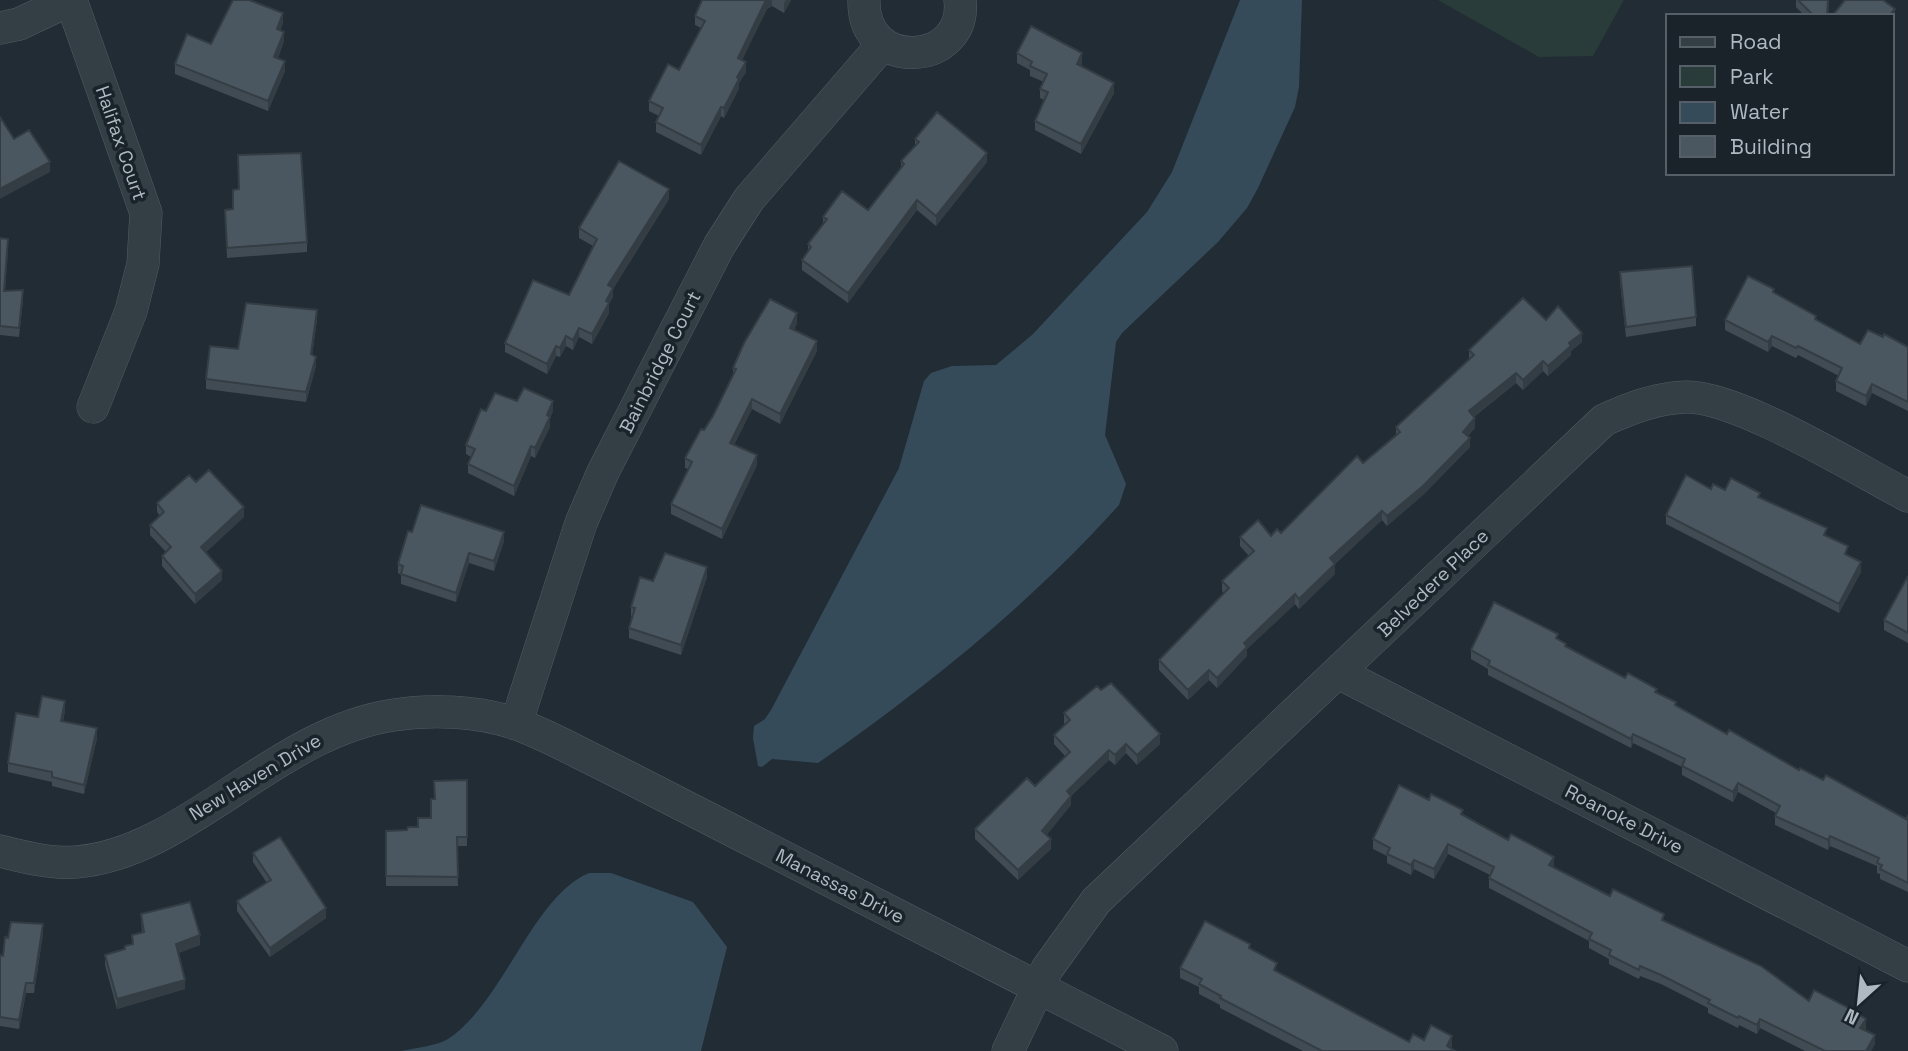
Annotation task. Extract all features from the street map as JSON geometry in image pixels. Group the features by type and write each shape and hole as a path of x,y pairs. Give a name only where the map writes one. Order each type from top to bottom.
{"street":[{"path":"0,28 19,24 70,0"},
{"name":"Halifax Court","path":"70,0 146,213 143,264 131,311 93,407"},
{"path":"864,0 869,27 883,44 907,54 923,53 938,47 958,23 960,0"},
{"name":"Bainbridge Court","path":"516,724 597,485 719,246 749,199 883,44"},
{"name":"Belvedere Place","path":"1008,1051 1038,987 1060,949 1096,901 1604,420 1657,400 1689,397 1714,401 1752,415 1908,496"},
{"name":"Roanoke Drive","path":"1339,673 1908,966"},
{"name":"New Haven Drive","path":"0,851 40,859 76,862 113,853 152,839 299,747 338,729 393,715 443,712 484,716 516,724"},
{"name":"Manassas Drive","path":"516,724 620,773 1162,1051"}],"green space":[{"path":"1438,0 1624,0 1593,56 1539,57"}],"water":[{"path":"1240,0 1302,0 1299,87 1295,107 1247,208 1218,242 1122,333 1116,342 1105,435 1126,484 1119,505 1050,576 976,643 859,734 818,763 772,759 762,767 758,766 753,738 754,726 765,719 771,710 899,468 924,381 931,373 952,366 996,365 1032,335 1147,212 1172,172"},
{"path":"589,873 611,873 693,902 727,947 701,1051 401,1051 448,1039 468,1022 551,904 569,885"}],"building":[{"path":"233,0 249,0 283,13 277,29 284,32 274,57 285,61 268,101 175,64 187,34 211,44"},
{"path":"702,0 766,0 738,58 746,62 737,77 739,79 701,145 656,122 663,108 649,101 668,64 679,70 705,21 695,16"},
{"path":"1798,0 1828,0 1827,14 1812,14"},
{"path":"1845,0 1883,0 1895,9 1891,14 1834,14"},
{"path":"1031,26 1082,53 1077,64 1114,83 1081,144 1035,121 1048,92 1040,89 1047,74 1030,66 1032,62 1017,53"},
{"path":"937,112 987,153 936,216 917,200 848,293 802,260 811,247 808,244 827,219 823,217 842,191 868,210 904,164 901,161 919,142 915,139"},
{"path":"0,117 14,139 29,130 50,162 0,189"},
{"path":"301,153 307,242 227,248 225,210 233,209 233,190 239,189 238,155"},
{"path":"619,161 669,189 608,285 613,288 606,301 609,303 592,334 579,328 573,340 566,336 560,348 556,346 547,364 505,343 533,280 569,295 597,239 579,228"},
{"path":"0,238 8,239 4,291 23,290 19,328 0,326"},
{"path":"1692,266 1696,317 1626,327 1620,272"},
{"path":"1748,276 1774,289 1773,292 1816,316 1815,319 1860,344 1868,330 1883,337 1884,334 1908,347 1908,402 1872,384 1866,396 1836,381 1842,368 1772,336 1768,342 1725,320"},
{"path":"1523,298 1546,320 1558,306 1582,333 1548,366 1543,361 1523,380 1516,373 1469,411 1475,418 1463,432 1470,438 1423,486 1387,516 1382,511 1330,558 1335,564 1299,599 1295,594 1244,643 1247,647 1217,678 1209,670 1188,690 1159,660 1229,588 1222,581 1254,551 1240,537 1258,520 1271,536 1277,529 1281,533 1357,456 1363,463 1400,432 1396,427 1474,355 1469,350"},
{"path":"770,299 797,313 790,328 817,341 780,414 752,399 730,443 757,455 722,529 671,504 692,462 685,458 701,429 704,430 713,416 736,369 733,368 744,343"},
{"path":"246,303 317,310 311,354 316,357 306,392 206,379 210,346 238,349"},
{"path":"524,388 553,401 547,415 550,417 535,448 531,446 514,486 468,464 475,449 466,445 481,409 486,411 495,393 517,401"},
{"path":"209,470 244,507 201,547 222,571 195,594 162,556 171,547 150,525 164,512 157,503 189,475 196,482"},
{"path":"1686,475 1711,489 1713,484 1725,490 1731,478 1760,493 1758,497 1827,528 1824,535 1848,546 1845,554 1861,562 1839,604 1666,515"},
{"path":"421,505 504,532 494,561 469,553 456,593 401,574 403,566 398,564 408,531 412,532"},
{"path":"665,553 707,567 681,645 629,628 635,608 631,607 640,577 653,581"},
{"path":"1908,576 1908,633 1884,620"},
{"path":"1494,602 1558,634 1556,638 1566,644 1565,646 1625,678 1628,673 1657,689 1655,692 1676,702 1675,705 1727,734 1729,730 1799,770 1800,768 1823,780 1826,775 1906,819 1908,815 1908,883 1880,869 1882,865 1877,863 1879,858 1830,836 1828,840 1775,816 1780,806 1738,783 1733,792 1682,766 1685,759 1633,734 1631,739 1488,665 1490,661 1471,650"},
{"path":"1111,683 1160,734 1137,755 1126,744 1115,755 1109,750 1067,791 1071,796 1042,831 1051,839 1018,870 975,829 1027,778 1035,786 1070,752 1054,735 1070,720 1064,713 1097,686 1101,690"},
{"path":"42,696 65,701 61,721 97,728 84,785 52,777 52,772 8,763 16,713 38,717"},
{"path":"467,780 467,837 457,837 458,877 386,876 386,831 418,827 418,818 431,818 431,799 435,799 434,781"},
{"path":"1399,785 1429,800 1431,794 1463,810 1461,814 1508,840 1511,834 1554,857 1549,865 1610,896 1613,889 1664,914 1662,920 1761,966 1809,1001 1814,990 1845,1006 1866,1019 1860,1028 1875,1035 1866,1051 1825,1051 1760,1019 1757,1025 1739,1016 1738,1018 1661,975 1640,966 1639,970 1609,955 1611,950 1589,939 1592,933 1489,878 1494,867 1448,844 1434,869 1414,860 1411,865 1387,854 1390,848 1373,839"},
{"path":"280,837 326,908 270,948 237,901 271,880 253,853"},
{"path":"190,902 200,935 176,944 185,980 117,999 105,955 125,949 125,946 133,944 132,935 144,932 141,914"},
{"path":"1205,921 1250,944 1249,948 1277,963 1274,970 1409,1042 1413,1034 1424,1040 1431,1025 1452,1036 1447,1046 1455,1051 1322,1051 1220,998 1221,996 1199,984 1202,979 1180,968"},
{"path":"11,922 43,924 34,983 26,983 19,1020 0,1017 0,955 3,956 5,937 8,938"}]}
